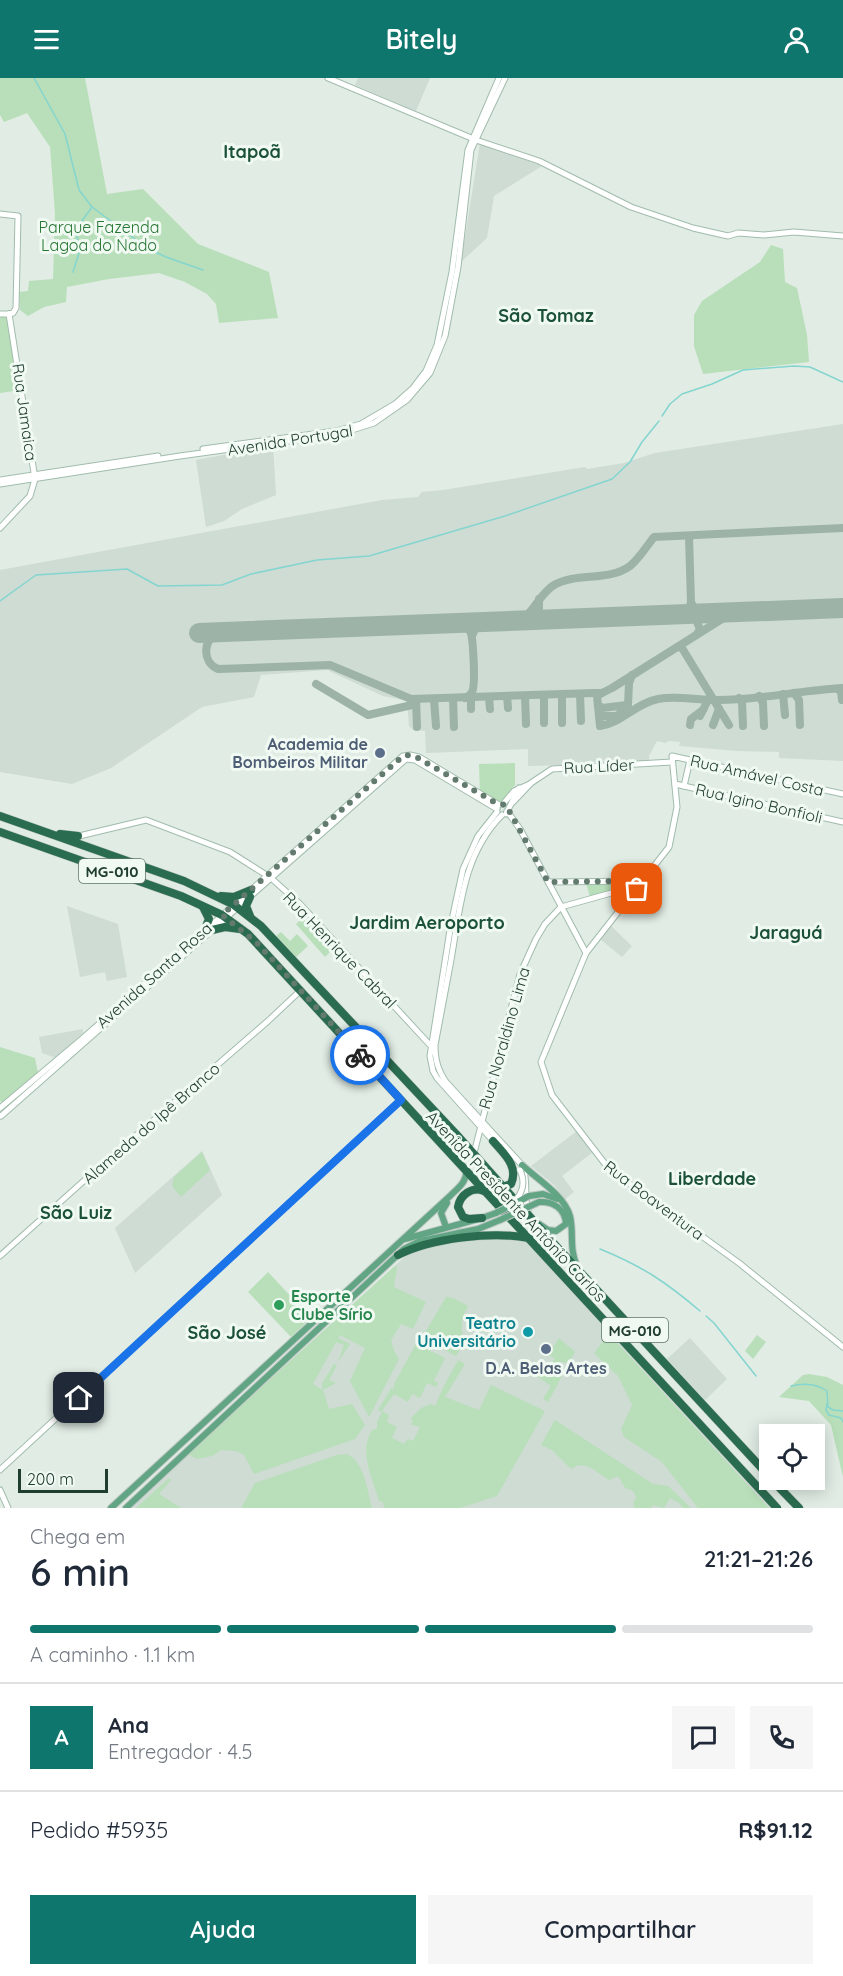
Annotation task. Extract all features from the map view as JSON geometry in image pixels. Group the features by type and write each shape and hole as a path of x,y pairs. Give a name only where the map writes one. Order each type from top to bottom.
{"highway":[{"name":"Avenida Presidente Antônio Carlos","path":"0,816 68,839 79,838 184,881 236,906 251,918 273,937 474,1153 759,1466"},
{"name":"Avenida Presidente Antônio Carlos","path":"0,832 135,879 224,916 244,930 777,1508"},
{"path":"52,834 79,838"},
{"path":"214,895 234,897 250,894 246,906 251,918"},
{"path":"201,906 209,919 209,930 225,927 244,930"},
{"path":"493,1141 510,1162 514,1173 511,1184 503,1187"},
{"path":"482,1218 463,1217 458,1207 463,1197 473,1189 486,1192"},
{"path":"398,1255 429,1243 487,1236 529,1238"},
{"name":"Avenida Presidente Antônio Carlos","path":"782,1490 799,1508"}],"main road":[{"path":"521,1167 554,1192 570,1216 571,1251 578,1269"},
{"path":"445,1224 442,1217 443,1207 462,1190 467,1176 466,1169"},
{"path":"111,1508 465,1180"},
{"path":"399,1243 406,1238 496,1213 529,1196 549,1195 562,1203"},
{"path":"126,1508 398,1255 420,1240 478,1229 539,1202 550,1202 558,1207 564,1215 566,1224 556,1231 548,1230 536,1222"},
{"path":"461,1228 497,1221"},
{"path":"258,1373 263,1379"}],"street":[{"path":"328,78 474,139 539,162 631,207 693,228 728,236 738,233 764,235 794,232 843,236"},
{"path":"474,139 498,78"},
{"path":"474,139 505,78"},
{"name":"Avenida Portugal","path":"0,482 336,431 361,424 395,404 413,388 426,371 437,345 452,272 468,150 474,139"},
{"path":"0,214 18,216 16,308 13,313 0,314"},
{"name":"Rua Jamaica","path":"9,314 35,477"},
{"path":"0,528 30,495 35,477"},
{"name":"Avenida Santa Rosa","path":"1,1117 403,756 410,755 502,810"},
{"name":"Rua Líder","path":"502,810 510,794 552,769 672,759"},
{"name":"Rua Amável Costa","path":"672,759 690,760 843,794"},
{"name":"Rua Boaventura","path":"672,759 677,807 669,847 586,953 541,1062 552,1095 609,1169 747,1269 843,1347"},
{"path":"684,786 690,760"},
{"name":"Rua Líder","path":"502,810 527,790 531,783"},
{"name":"Rua Igino Bonfioli","path":"675,784 843,822"},
{"name":"Rua Líder","path":"513,802 519,788"},
{"path":"502,810 520,829 586,953"},
{"path":"502,810 478,836 464,869 451,924 430,1045 433,1071 442,1085 521,1167 526,1175 525,1202 529,1214"},
{"path":"502,810 483,838 468,871 435,1046 440,1073 493,1141 521,1167 523,1187 519,1197 511,1206"},
{"name":"Rua Henrique Cabral","path":"79,838 146,820 219,847 269,877 300,904 430,1045"},
{"path":"548,882 642,883"},
{"path":"561,907 642,883"},
{"name":"Rua Noraldino Lima","path":"474,1153 520,974 545,924 561,907"},
{"name":"Avenida Santa Rosa","path":"0,1108 209,930"},
{"name":"Alameda do Ipê Branco","path":"0,1256 301,990"},
{"path":"0,1470 401,1100"},
{"path":"0,1108 1,1117"},
{"path":"0,1490 8,1508"}],"shaded area":[{"path":"358,78 430,78 416,111 355,85"},
{"path":"480,143 542,166 494,196 487,238 461,262"},
{"path":"843,424 843,761 779,758 779,752 679,746 680,742 668,741 666,743 657,741 649,756 649,761 608,763 607,761 592,764 589,760 589,764 572,764 572,758 570,758 569,765 528,766 528,749 426,753 425,731 413,730 409,726 407,701 383,696 327,670 261,675 254,697 202,707 111,768 72,784 0,772 0,570 382,500 418,497 422,492 585,467 587,469 624,463 655,453"},
{"path":"273,446 276,495 242,509 224,521 206,527 196,460"},
{"path":"67,906 118,924 127,977 107,981 105,972 80,977"},
{"path":"610,925 632,946 622,957 600,939"},
{"path":"83,1029 83,1033 56,1058 42,1053 39,1037"},
{"path":"577,1131 593,1152 562,1176 574,1192 565,1199 554,1185 531,1166"},
{"path":"202,1151 222,1195 135,1273 115,1228"},
{"path":"522,1237 774,1508 129,1508 410,1252 429,1246 479,1239"},
{"path":"690,1338 727,1379 705,1400 667,1359"}],"green space":[{"name":"Parque Fazenda Lagoa do Nado","path":"0,78 85,78 107,194 143,189 198,244 269,272 278,318 219,323 216,304 207,294 185,282 159,273 67,287 66,302 44,307 28,316 20,310 19,292 28,291 29,281 53,279 55,213 50,147 27,113 4,122 0,115"},
{"path":"771,245 783,249 785,282 797,288 807,335 809,362 703,374 694,346 694,315 702,301 760,262"},
{"path":"0,315 6,316 20,390 0,393"},
{"path":"515,763 515,785 501,802 496,803 480,794 479,764"},
{"path":"586,883 638,883 590,897"},
{"path":"303,918 332,950 325,957 296,924"},
{"path":"281,932 290,941 297,934 308,946 295,958 275,937"},
{"path":"0,1047 35,1058 38,1073 4,1103 0,1101"},
{"path":"202,1152 210,1170 181,1197 172,1186 174,1177"},
{"path":"396,1265 394,1287 426,1302 413,1329 401,1324 391,1340 399,1359 369,1417 350,1381 365,1348 340,1335 338,1338 350,1344 338,1362 344,1345 336,1342 313,1384 322,1390 322,1384 334,1364 337,1365 329,1380 336,1383 323,1390 329,1409 352,1404 365,1425 355,1439 254,1474 244,1455 236,1451 221,1450 212,1456 197,1459 188,1454"},
{"name":"Esporte Clube Sírio","path":"268,1272 311,1318 291,1337 248,1292"},
{"path":"446,1297 468,1306 462,1324 465,1341 456,1356 428,1341 426,1331"},
{"path":"609,1334 769,1508 698,1508 662,1462 624,1437 621,1429 632,1405 618,1376 594,1353"},
{"path":"757,1335 766,1342 753,1359 745,1351"},
{"path":"559,1338 575,1352 569,1363 560,1362 558,1366 563,1374 548,1402 543,1399 551,1386 537,1376 543,1363 549,1367 555,1358 548,1355"},
{"path":"416,1344 445,1358 434,1381 438,1383 436,1387 427,1383 420,1398 412,1394 408,1402 394,1394 382,1411 389,1415 387,1422 397,1427 392,1438 404,1444 408,1439 413,1441 420,1427 409,1424 413,1422 411,1418 421,1408 431,1404 435,1406 458,1360 465,1364 445,1397 479,1410 491,1385 545,1411 497,1496 460,1508 384,1508 383,1502 379,1501 366,1457 368,1439 372,1430 377,1429 377,1422 382,1412 378,1410 392,1387 394,1391 394,1384"},
{"path":"803,1375 827,1377 843,1385 843,1477 831,1425 809,1401 779,1397"},
{"path":"555,1420 653,1484 668,1486 691,1508 683,1508 670,1498 664,1508 653,1505 651,1508 635,1508 634,1493 626,1489 618,1476 609,1480 595,1470 581,1465 571,1469 552,1450 541,1445"},
{"path":"347,1454 362,1470 372,1508 241,1508 255,1483 337,1455"},
{"path":"169,1478 171,1480 159,1494 181,1508 136,1508"}],"waterway":[{"path":"34,78 65,134 79,190 92,207 147,248 203,270"},
{"path":"81,222 92,207"},
{"path":"73,272 80,250 75,229 78,225"},
{"path":"662,416 670,404 682,394 743,370 810,367 843,382"},
{"path":"0,601 36,575 127,569 158,586 222,585 251,574 317,560 369,556 505,516 612,479 630,462 659,421"},
{"path":"600,1249 653,1276 700,1311"},
{"path":"706,1316 756,1376"},
{"path":"791,1386 809,1384 823,1388 827,1391 828,1407 843,1411"},
{"path":"827,1404 826,1410 829,1415 841,1418 843,1422"}],"taxiway":[{"path":"518,621 524,618 544,593 554,585 572,579 612,574 630,566 654,537 843,528"},
{"path":"680,614 688,610 691,603 689,536"},
{"path":"539,599 539,611 544,617 550,619"},
{"path":"691,603 697,611 705,613"},
{"path":"838,608 843,605"},
{"path":"220,632 210,639 206,650 209,661 218,669 330,665 411,699 602,693 725,617 737,612"},
{"path":"687,614 696,620 700,629 697,634"},
{"path":"472,636 476,627 483,622"},
{"path":"461,623 471,633 473,653 473,688 465,698"},
{"path":"678,647 682,648 729,725"},
{"path":"599,716 617,716 628,705 629,683 632,675"},
{"path":"316,684 368,715 412,705 411,699"},
{"path":"602,693 597,696 600,726 615,721 643,704 665,698 730,700 843,688"},
{"path":"837,689 841,691 842,700"},
{"path":"794,693 799,700 800,725"},
{"path":"562,694 562,723"},
{"path":"580,694 581,721"},
{"path":"783,694 785,715"},
{"path":"544,695 544,723"},
{"path":"507,696 508,708"},
{"path":"525,696 526,724"},
{"path":"700,716 710,696"},
{"path":"759,696 763,703 764,726"},
{"path":"471,697 471,709"},
{"path":"489,697 490,709"},
{"path":"453,698 454,727"},
{"path":"739,698 742,702 743,726"},
{"path":"416,699 417,727"},
{"path":"434,699 436,726"},
{"path":"598,705 602,708 627,705"},
{"path":"713,725 719,709"},
{"path":"690,725 691,719 703,710"}],"runway":[{"path":"199,633 843,608"}],"tunnel":[{"path":"448,1226 461,1228"}],"way so far":[{"path":"360,1055 257,943 244,930 222,915 403,756 410,755 418,758 496,803 506,805 507,811 520,829 548,882 643,881 637,889"}],"place":[{"name":"Academia de Bombeiros Militar","path":"380,753"},
{"name":"Esporte Clube Sírio","path":"279,1305"},
{"name":"Teatro Universitário","path":"528,1332"},
{"name":"D.A. Belas Artes","path":"546,1349"}],"district":[{"name":"Itapoã","path":"252,151"},
{"name":"São Tomaz","path":"546,315"},
{"name":"Jardim Aeroporto","path":"427,922"},
{"name":"Jaraguá","path":"786,932"},
{"name":"Liberdade","path":"712,1178"},
{"name":"São Luiz","path":"76,1212"},
{"name":"São José","path":"227,1332"}],"route":[{"path":"79,1398 401,1100 360,1055"}]}
